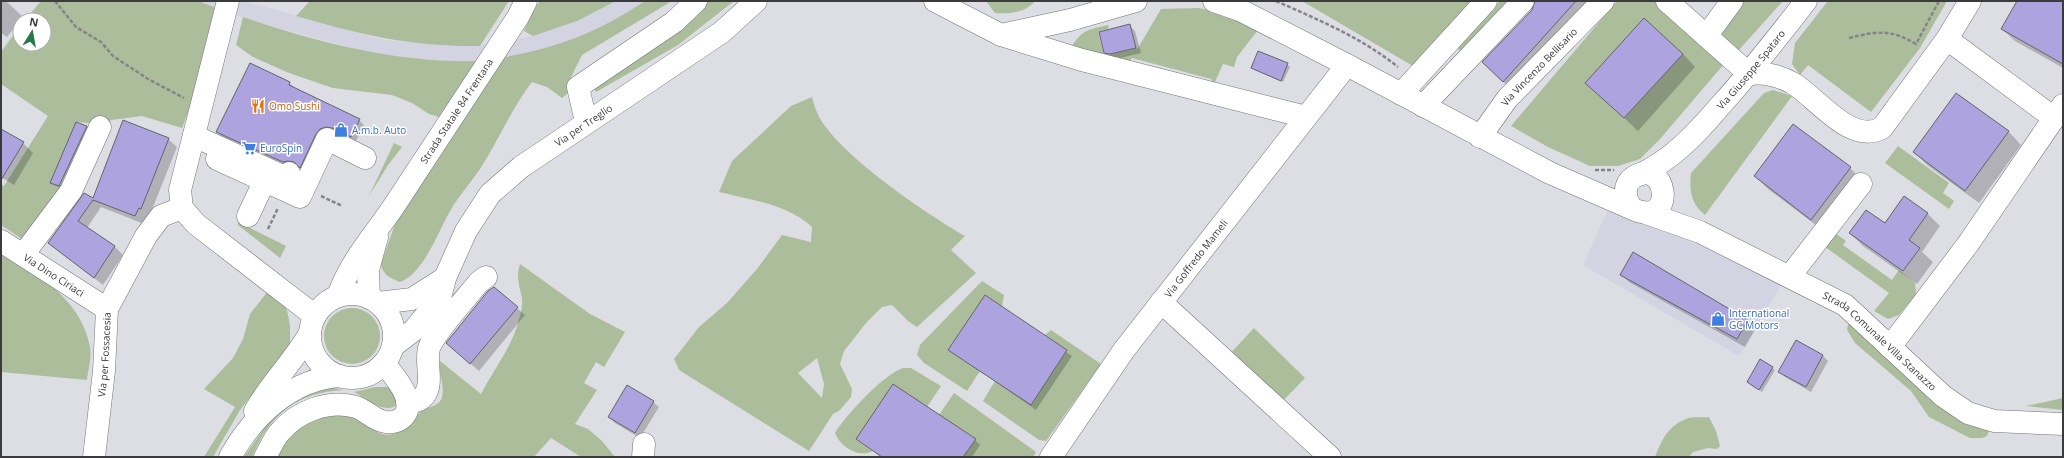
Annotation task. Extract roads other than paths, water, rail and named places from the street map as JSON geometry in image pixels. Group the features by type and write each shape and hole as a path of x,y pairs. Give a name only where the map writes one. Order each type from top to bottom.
{"street":[{"path":"228,1 180,190 182,208 196,224 289,296 312,324 313,352 319,362 329,371 340,376 353,378 366,376 377,370 388,354 394,336 390,318 373,300"},
{"name":"Strada Statale 84 Frentana","path":"338,296 345,275 355,258 385,220 518,17 526,1"},
{"path":"586,122 578,88 674,22 696,1"},
{"name":"Via per Treglio","path":"388,354 409,335 435,306 440,298 445,278 466,231 490,194 521,166 722,32 756,1"},
{"path":"935,1 1001,35 1082,60 1306,117"},
{"path":"1001,35 1071,10 1136,1"},
{"name":"Strada Comunale Villa Stanazzo","path":"1214,1 1240,10 1347,64 1407,87 1423,106 1480,137 1574,183 1638,210 1700,232 1845,305 1943,396 1968,413 1994,421 2063,424"},
{"path":"1407,87 1486,1"},
{"path":"1423,106 1523,1"},
{"name":"Via Vincenzo Bellisario","path":"1480,137 1507,99 1603,1"},
{"path":"1667,1 1749,74 1765,72 1793,84 1848,127 1861,132 1876,132 1882,128 1947,39 1970,1"},
{"path":"1706,35 1732,1"},
{"name":"Via Giuseppe Spataro","path":"1631,174 1658,166 1694,136 1749,74 1806,1"},
{"path":"1890,347 1968,244 2058,111 1947,39"},
{"name":"Via Goffredo Mameli","path":"1051,457 1124,350 1347,64"},
{"path":"23,256 71,191 100,127"},
{"path":"194,136 287,178 289,173"},
{"name":"Via Giuseppe Spataro","path":"1664,193 1671,174 1694,136"},
{"path":"217,159 264,182 300,197 327,139 365,158"},
{"path":"1574,183 1600,184 1631,174 1645,174 1655,178 1659,182 1664,193 1662,200 1656,209 1638,210 1627,203 1625,192 1631,174"},
{"path":"248,216 264,182"},
{"path":"1790,276 1861,184"},
{"name":"Strada Comunale Villa Stanazzo","path":"1664,193 1681,215 1700,232"},
{"name":"Via per Fossacesia","path":"94,457 104,371 107,309 146,236 161,216 182,208"},
{"name":"Strada Statale 84 Frentana","path":"373,300 367,285 371,253 385,220"},
{"name":"Via Dino Ciriaci","path":"1,241 107,309"},
{"path":"407,401 418,401 424,396 429,382 428,356 434,339 479,282 486,277"},
{"path":"246,432 253,413 265,394 299,352 321,307 338,296 354,294 373,300 412,299 445,278"},
{"path":"1161,302 1330,457"},
{"path":"266,457 279,433 291,422 311,409 334,405 355,407 384,422 400,419 405,414 407,401 388,354"},
{"path":"230,457 246,432 266,409 300,386 318,379 340,376"}],"place":[{"name":"Omo Sushi","path":"258,106"},
{"name":"A.m.b. Auto","path":"341,130"},
{"name":"EuroSpin","path":"249,148"},
{"name":"International GC Motors","path":"1718,319"}]}
